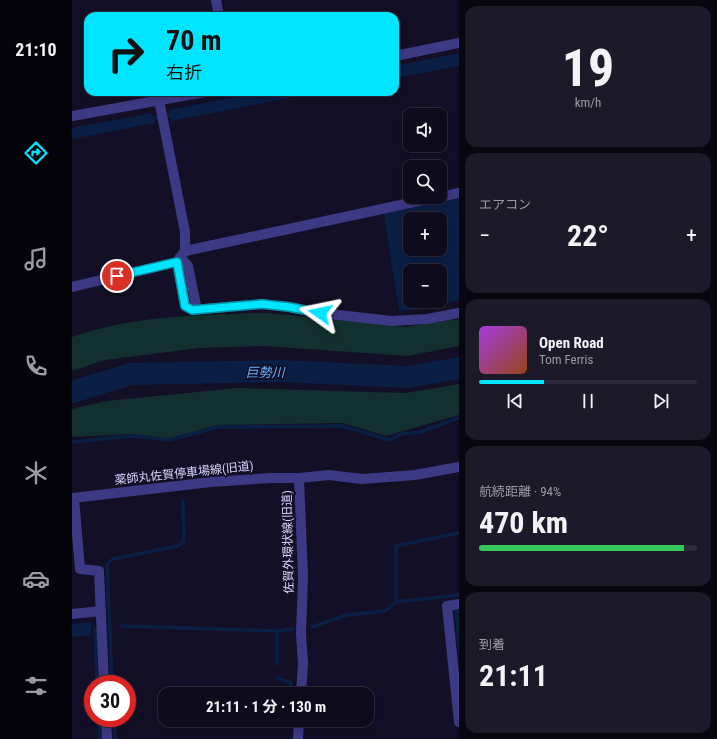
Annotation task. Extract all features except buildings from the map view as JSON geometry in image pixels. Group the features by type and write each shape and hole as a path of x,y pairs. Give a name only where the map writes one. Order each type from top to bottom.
{"street":[{"path":"216,0 218,12"},
{"path":"399,55 459,43"},
{"path":"72,116 182,96"},
{"path":"159,100 185,232 181,257 185,306 192,310 196,310 262,304 320,313 392,321 426,319 459,313"},
{"path":"447,195 459,192"},
{"path":"72,287 181,257 409,204"},
{"path":"181,257 188,266 196,310"},
{"name":"佐賀外環状線(旧道)","path":"301,687 303,663 301,622 303,577 299,478 329,475 362,479 415,475 459,469"},
{"name":"薬師丸佐賀停車場線(旧道)","path":"73,498 211,482 270,478 299,478"},
{"path":"73,498 80,569 99,571 104,675"},
{"path":"459,604 447,606 459,722"},
{"path":"72,614 101,611"},
{"path":"106,727 107,739"},
{"path":"298,739 299,727"}],"green space":[{"path":"268,313 405,327 459,319 459,346 408,356 264,346 199,348 105,360 72,371 72,337 120,324 144,320 218,314"},
{"path":"459,384 459,415 386,436 343,423 218,425 168,439 132,434 72,437 72,409 106,401 237,388 406,393"}],"water":[{"path":"459,53 459,66 399,77 399,65"},
{"path":"240,96 299,96 171,121 169,110"},
{"path":"152,113 155,123 72,139 72,128"},
{"path":"459,198 459,300 447,303 447,264 403,264 403,308 430,308 399,311 384,214 431,204 447,204 447,201"},
{"path":"454,610 459,610 459,656"},
{"path":"91,622 91,635 72,637 72,624"}],"waterway":[{"path":"149,119 174,114"},
{"name":"巨勢川","path":"72,392 131,374 282,371 408,377 459,368"},
{"path":"72,442 132,436 169,440 219,427 342,426 389,440 401,434 420,432 459,418"},
{"path":"112,675 107,564 113,559 178,546 184,541 183,501"},
{"path":"312,627 347,615 385,611 396,602 396,546 459,533"},
{"path":"396,602 459,595"},
{"path":"122,626 277,631 293,629"},
{"path":"95,629 97,675"},
{"path":"277,631 277,664"},
{"path":"277,678 291,683 291,687"},
{"path":"99,727 100,739"},
{"path":"114,727 115,739"}],"route":[{"path":"117,276 177,262 185,306 192,310 262,304 320,313"}]}
